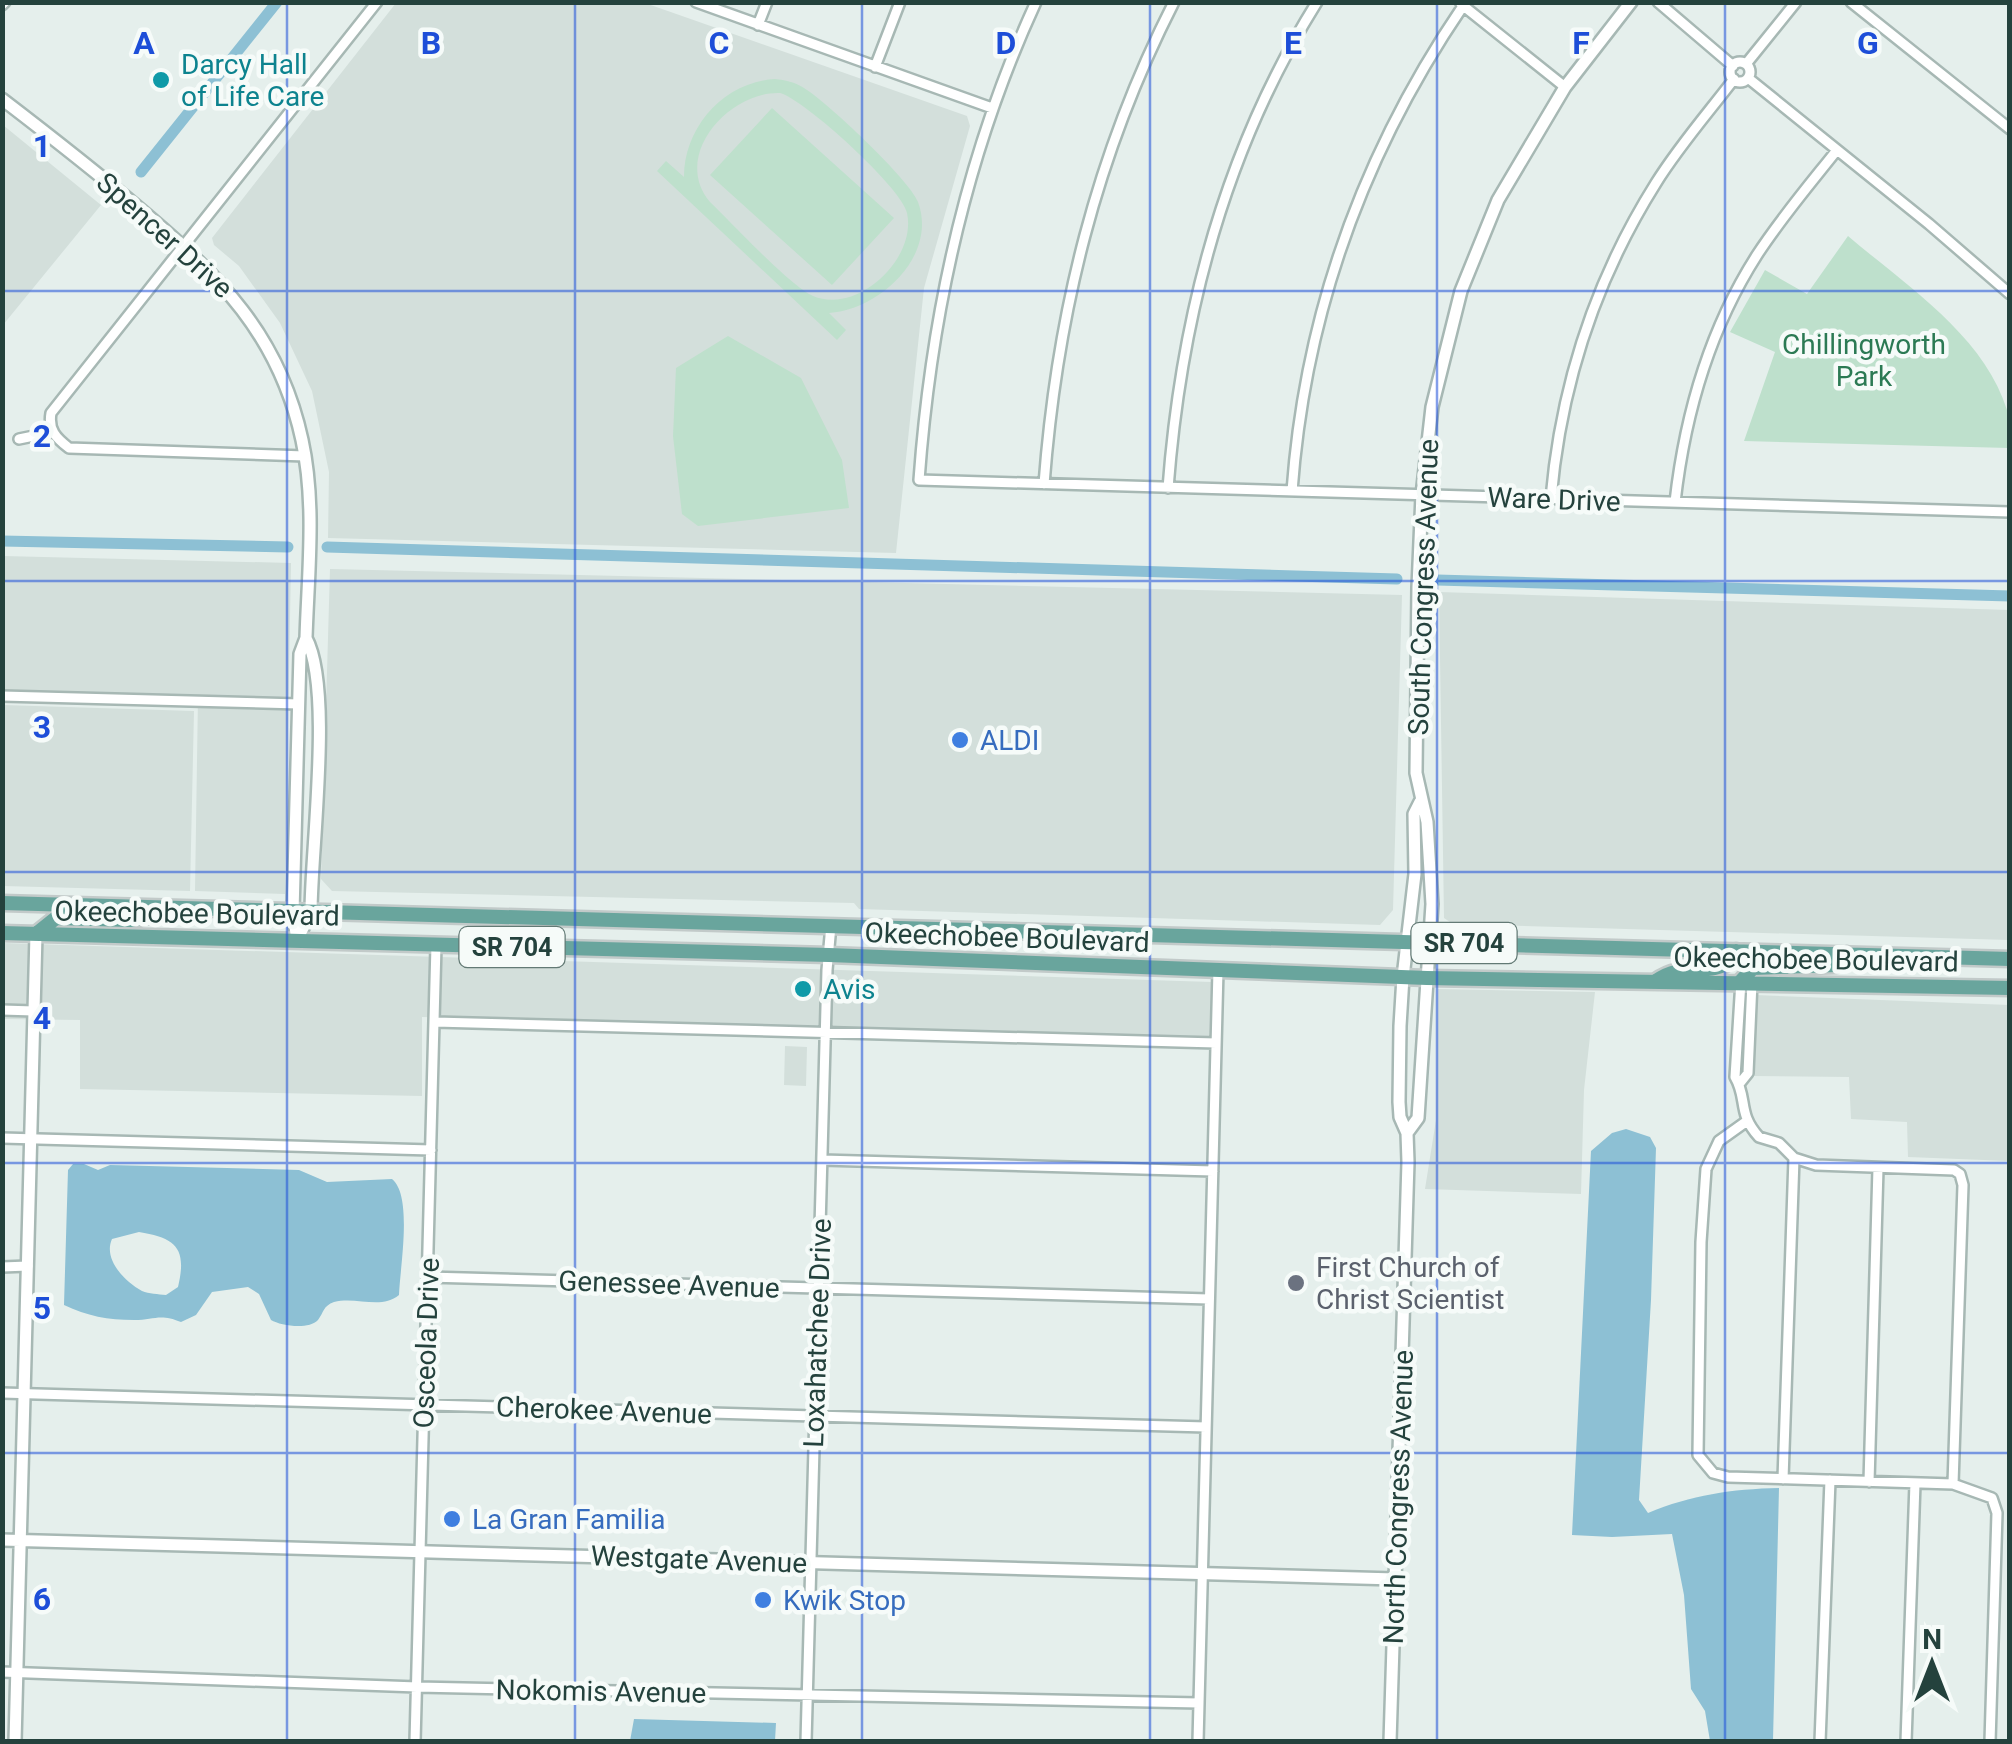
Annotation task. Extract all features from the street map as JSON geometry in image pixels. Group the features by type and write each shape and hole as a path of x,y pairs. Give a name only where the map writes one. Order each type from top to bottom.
{"main road":[{"name":"Okeechobee Boulevard","path":"10,904 2010,959"},
{"path":"2,912 10,904"},
{"path":"36,934 56,918 131,920 183,908"},
{"name":"Okeechobee Boulevard","path":"2,933 828,955 1427,978 2010,988"},
{"path":"1655,981 1672,969 1724,966 1734,959 1736,951"},
{"path":"1746,982 1753,968 1836,966 1847,954"}],"street":[{"path":"305,456 69,448 51,428 51,413 376,2"},
{"path":"696,2 992,108 1036,2"},
{"path":"758,25 767,2"},
{"path":"876,66 900,2"},
{"path":"1044,484 1054,376 1087,220 1136,82 1174,2"},
{"path":"1168,488 1186,340 1210,243 1264,102 1317,2"},
{"name":"South Congress Avenue","path":"1431,942 1428,822 1420,802 1416,757 1422,495 1432,408 1461,291 1498,200 1565,87 1630,2"},
{"path":"1658,2 1733,66"},
{"path":"1746,64 1796,2"},
{"path":"1851,2 2010,129"},
{"path":"1292,491 1306,372 1339,246 1390,127 1461,4 1565,87"},
{"path":"1746,64 1750,70 1748,78 1741,82 1734,79 1730,72 1733,66 1746,64"},
{"path":"1748,78 2010,294"},
{"path":"1551,498 1565,401 1601,286 1657,180 1734,79"},
{"name":"Spencer Drive","path":"2,99 183,246 228,288 270,350 294,409 305,456 310,520 306,638 300,654 293,912 297,941"},
{"name":"Ware Drive","path":"992,108 959,218 938,314 919,480 2010,512"},
{"path":"1676,502 1687,423 1722,320 1772,233 1837,150"},
{"path":"19,439 51,428"},
{"name":"Spencer Drive","path":"297,941 311,912 319,709 314,654 306,638"},
{"path":"2,696 299,704"},
{"path":"297,768 305,783 316,792"},
{"name":"South Congress Avenue","path":"1408,943 1416,874 1414,814 1420,802"},
{"name":"Loxahatchee Drive","path":"806,1742 831,925"},
{"path":"15,1742 36,934"},
{"name":"North Congress Avenue","path":"1408,1134 1418,1118 1431,942"},
{"name":"North Congress Avenue","path":"1390,1742 1408,1134 1400,1117 1402,977 1408,943"},
{"name":"Osceola Drive","path":"415,1742 436,944"},
{"path":"1198,1742 1218,970"},
{"path":"1746,982 1736,1077 1741,1108 1759,1137 1779,1143 1794,1158 1824,1166 1954,1170 1960,1174 1964,1185 1952,1484"},
{"path":"2,1010 34,1011"},
{"path":"434,1022 1216,1043"},
{"path":"1747,1121 1719,1141 1706,1168 1696,1448 1702,1462 1720,1476 1952,1484 1992,1498 1997,1513 1990,1742"},
{"path":"2,1138 431,1150"},
{"path":"1783,1479 1794,1158"},
{"path":"822,1160 1213,1171"},
{"path":"1870,1482 1878,1168"},
{"path":"2,1267 28,1266"},
{"name":"Genessee Avenue","path":"428,1278 1210,1299"},
{"name":"Cherokee Avenue","path":"2,1394 1206,1428"},
{"path":"1820,1742 1830,1480"},
{"path":"1906,1742 1916,1483"},
{"name":"Westgate Avenue","path":"2,1540 1396,1579"},
{"name":"Nokomis Avenue","path":"2,1672 417,1687 1199,1703"}],"shaded area":[{"path":"396,3 645,3 967,116 970,126 924,288 896,553 328,538 329,472 312,391 280,323 239,266 214,245 212,238"},
{"path":"3,125 101,205 3,325"},
{"path":"3,556 291,563 285,894 195,891 198,696 3,691"},
{"path":"330,569 1402,595 1393,910 1380,925 859,909 854,903 332,891 321,879"},
{"path":"1439,592 2009,610 2009,940 1453,924 1444,918"},
{"path":"3,705 194,711 190,891 3,886"},
{"path":"3,943 1212,982 1211,1038 422,1017 422,1096 80,1089 80,1020 3,1019"},
{"path":"1438,989 1595,992 1584,1090 1581,1194 1425,1189 1436,1120"},
{"path":"1755,995 2009,1005 2009,1161 1908,1157 1907,1122 1851,1119 1849,1077 1752,1076"},
{"path":"785,1046 807,1047 806,1086 784,1085"}],"green space":[{"path":"786,81 815,96 884,160 918,202 920,242 912,260 900,277 867,302 829,313 846,330 837,340 657,171 666,161 684,177 691,141 710,110 756,82","holes":["780,93 830,127 871,166 907,213 908,230 894,264 865,290 848,297 830,300 803,290 710,202 700,184 697,165 702,147 725,114 761,95"]},
{"path":"772,108 894,218 832,285 710,175"},
{"name":"Chillingworth Park","path":"1848,236 1940,313 1980,358 2007,410 2009,448 1744,441 1775,352 1730,332 1765,270 1807,294"},
{"path":"728,336 801,378 842,460 849,508 698,526 682,514 673,436 676,368"}],"water":[{"path":"1626,1129 1650,1137 1656,1148 1639,1500 1648,1513 1712,1494 1779,1488 1773,1741 1710,1741 1705,1711 1691,1689 1684,1595 1672,1534 1572,1535 1591,1151 1612,1133"},
{"path":"73,1164 84,1164 98,1170 110,1165 299,1170 327,1182 392,1179 402,1200 404,1216 399,1295 384,1302 334,1302 314,1323 302,1326 271,1320 259,1294 248,1287 212,1292 196,1315 181,1322 162,1317 106,1318 73,1309 64,1305 68,1170","holes":["139,1232 170,1242 180,1254 178,1287 166,1295 135,1287 113,1262 112,1239"]},
{"path":"634,1719 776,1723 775,1741 630,1741"}],"waterway":[{"path":"141,172 277,2"},
{"path":"2,541 288,547"},
{"path":"327,547 1397,579"},
{"path":"1437,580 2010,596"}],"place":[{"name":"Darcy Hall of Life Care","path":"161,80"},
{"name":"ALDI","path":"960,740"},
{"name":"Avis","path":"803,989"},
{"name":"First Church of Christ Scientist","path":"1296,1283"},
{"name":"La Gran Familia","path":"452,1519"},
{"name":"Kwik Stop","path":"763,1600"}]}
